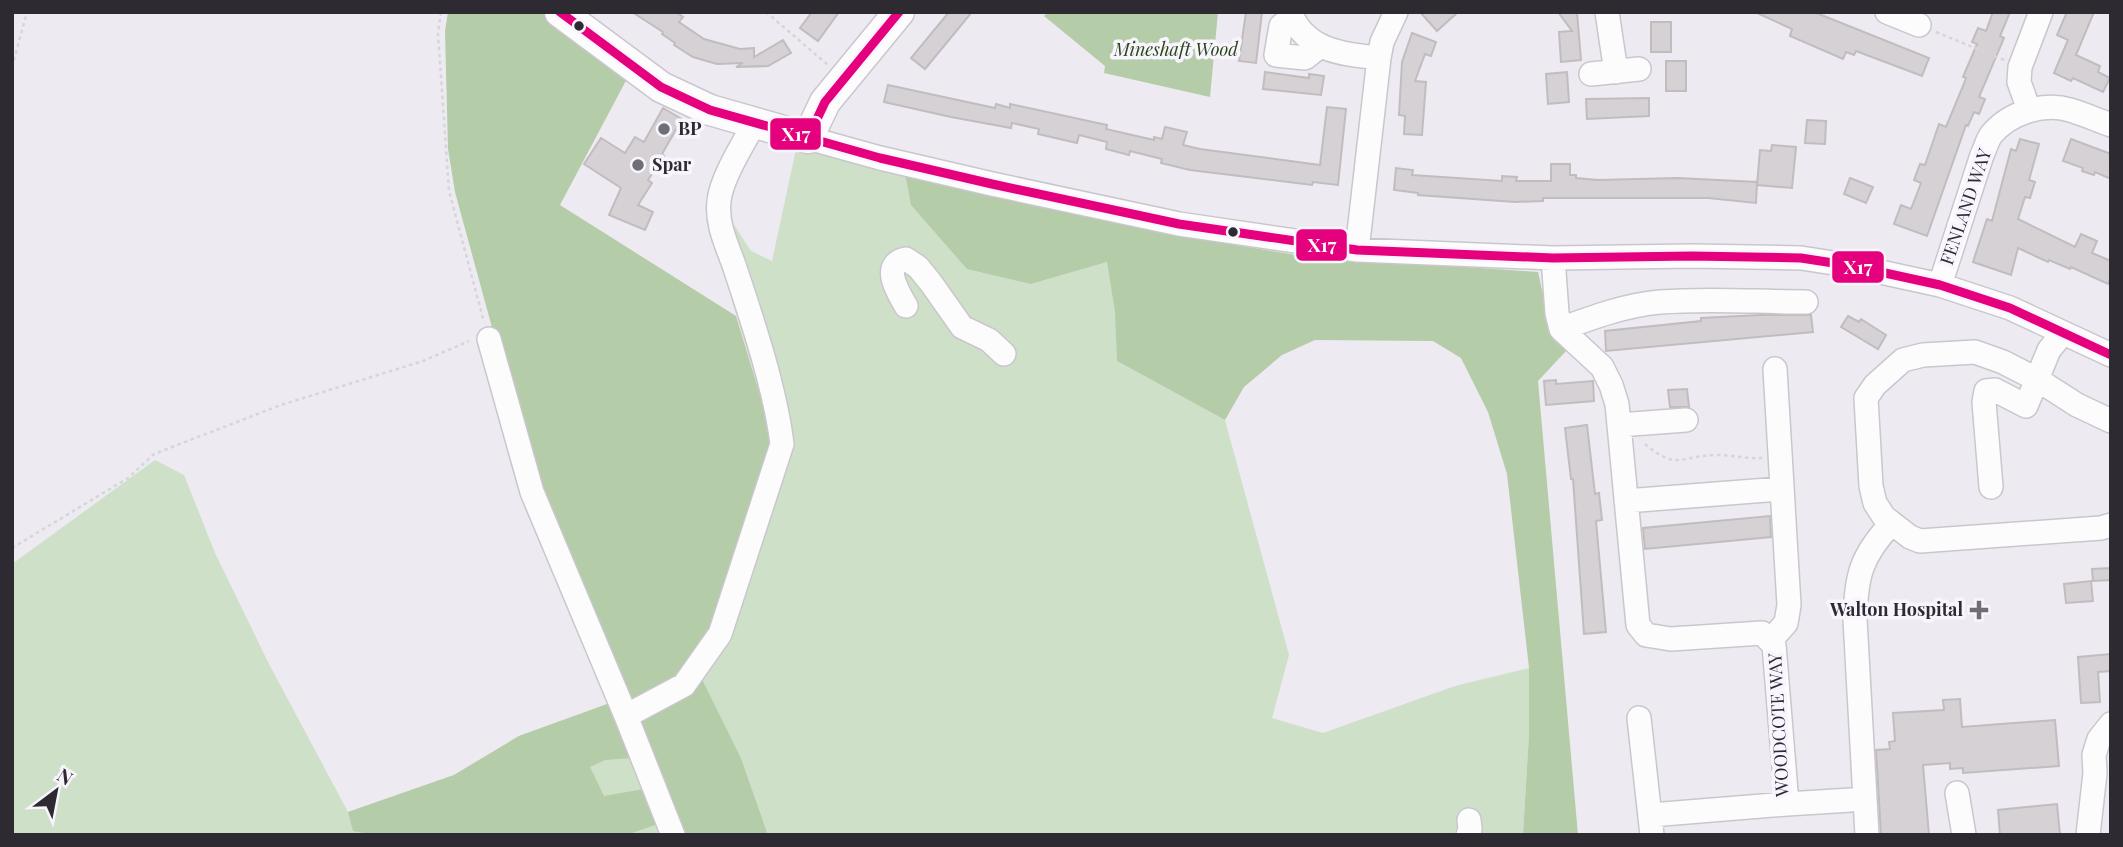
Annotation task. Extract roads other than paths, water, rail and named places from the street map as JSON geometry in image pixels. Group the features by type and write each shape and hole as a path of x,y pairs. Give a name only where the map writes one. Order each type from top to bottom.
{"main road":[{"path":"561,12 661,88 710,110 808,138 825,102 899,12"}],"street":[{"path":"1357,250 1379,58 1382,42 1396,12"},
{"path":"1607,12 1616,72"},
{"path":"1887,12 1919,26"},
{"path":"2029,110 2019,82 2020,67 2041,12"},
{"path":"1319,47 1305,58 1276,55 1281,26 1291,15 1306,38 1319,47 1338,54 1379,58"},
{"path":"1591,74 1639,69"},
{"name":"FENLAND WAY","path":"1940,285 1982,155 1991,136 2006,121 2029,110 2049,107 2069,110 2111,125"},
{"path":"626,716 684,685 720,634 782,444 778,412 720,220 719,201 733,161 754,124"},
{"path":"808,138 979,181 1179,224 1357,250 1553,258 1801,258 1853,265 1940,285 2010,308 2111,355"},
{"path":"1553,258 1557,313 1561,329 1604,313 1657,302 1729,299 1806,302"},
{"path":"906,306 892,275 893,266 906,259 918,267 962,327 989,340 1004,354"},
{"name":"WOODCOTE WAY","path":"1561,329 1602,367 1611,385 1619,430 1638,625 1646,635 1671,639 1762,633 1774,645 1787,804 1651,825"},
{"path":"1991,487 1984,402 1986,391 1995,390 2026,406 2049,349 2063,333"},
{"path":"489,339 532,492 673,835"},
{"path":"2111,421 2077,405 2003,362 1975,352 1903,360 1875,385 1866,398 1871,486 1875,503 1891,524 1910,537 1920,541 2078,530 2111,525"},
{"name":"WOODCOTE WAY","path":"1770,641 1786,623 1789,605 1775,369"},
{"path":"1619,430 1686,420"},
{"path":"1626,501 1781,489"},
{"path":"1867,835 1855,599 1864,559 1875,541 1891,524"},
{"path":"1640,718 1651,825"},
{"path":"2088,835 2095,755 2099,739 2111,724"},
{"path":"1957,793 1964,835"},
{"path":"1787,804 1851,800"}],"place":[{"name":"BP","path":"664,129"},
{"name":"Spar","path":"638,165"},
{"name":"Walton Hospital","path":"1979,610"}],"park label":[{"name":"Mineshaft Wood","path":"1176,50"}]}
